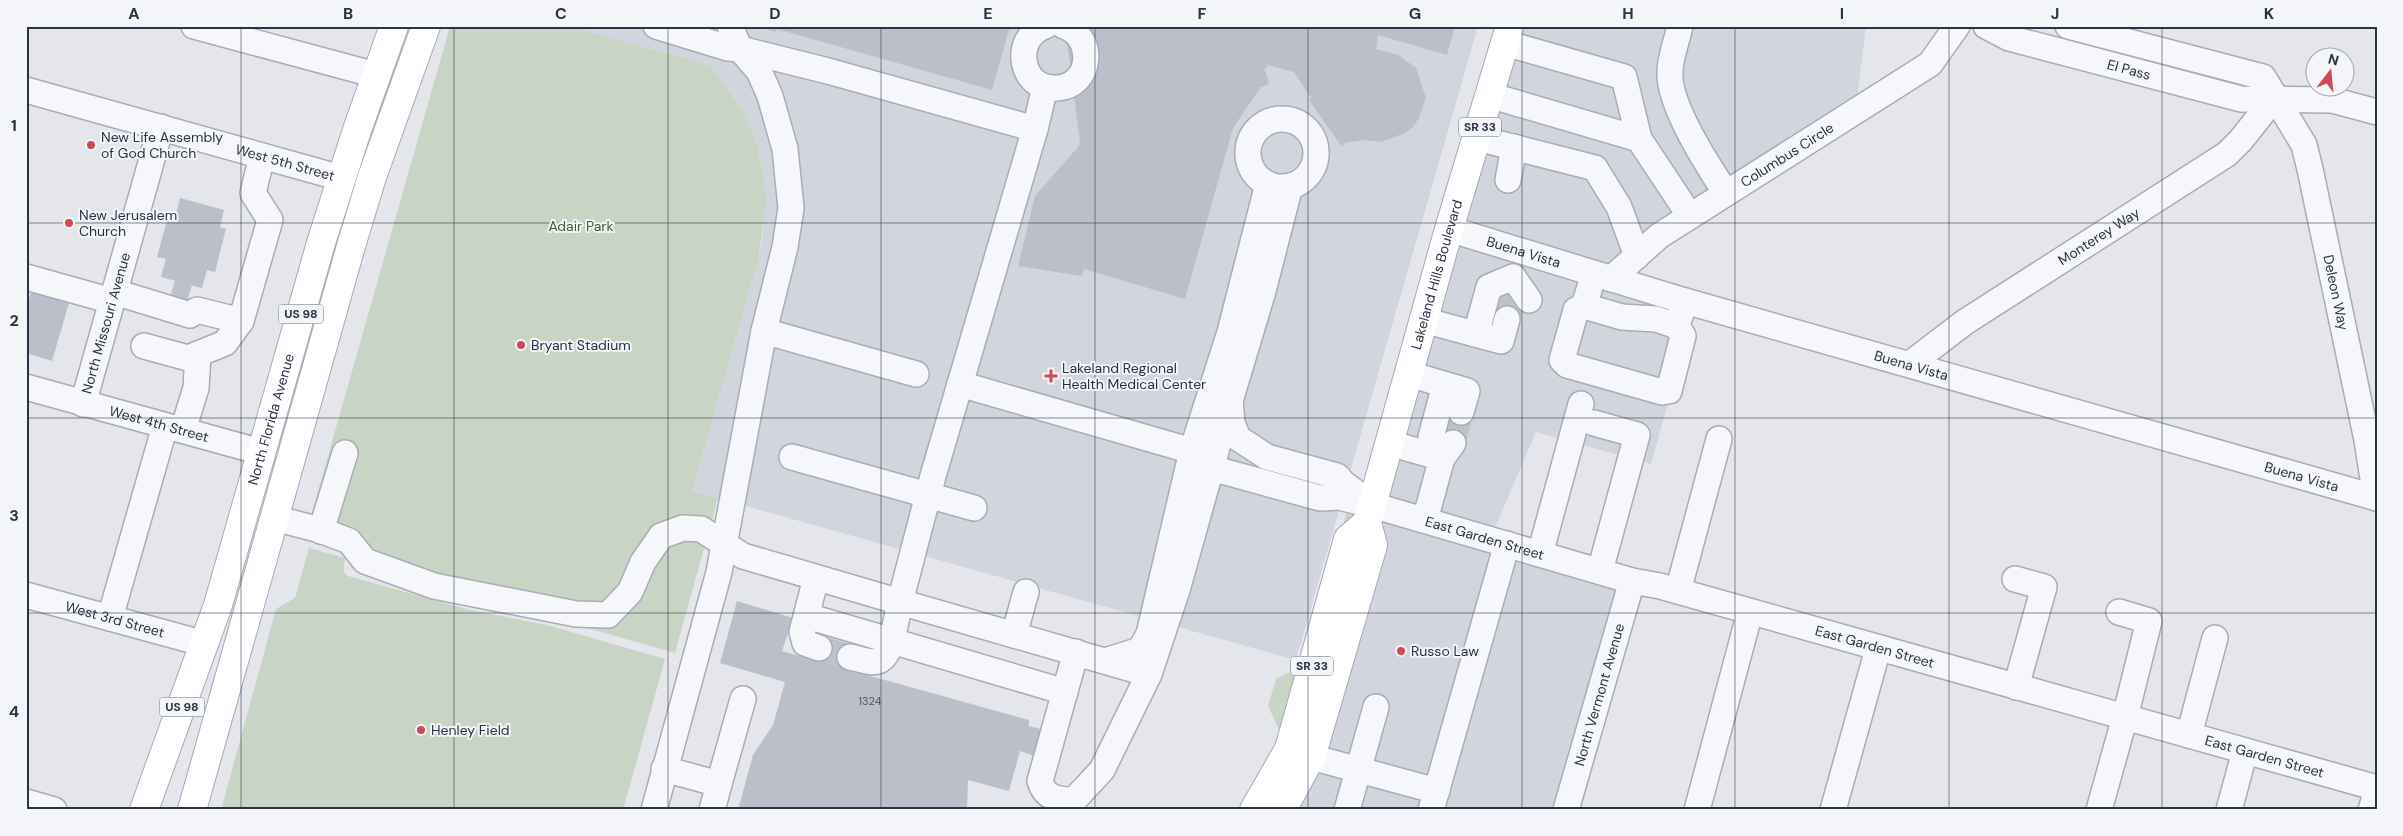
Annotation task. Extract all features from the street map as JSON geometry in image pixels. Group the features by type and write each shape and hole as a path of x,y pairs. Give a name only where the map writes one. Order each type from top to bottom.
{"main road":[{"name":"North Florida Avenue","path":"144,810 205,644 232,561 341,178 394,26"},
{"name":"US 98","path":"192,810 351,246 390,126 426,26"},
{"name":"Lakeland Hills Boulevard","path":"1282,810 1311,757 1373,545 1370,514 1449,229 1508,35"},
{"path":"341,178 348,210 351,246"},
{"name":"SR 33","path":"1254,810 1289,749 1348,539 1370,514"},
{"path":"179,810 211,701 214,670 205,644"}],"street":[{"path":"194,26 376,75"},
{"path":"656,26 728,48 740,49 828,71 1035,129"},
{"path":"654,810 719,572 764,331 785,247 791,208 785,149 770,96 759,72 740,49 730,26"},
{"path":"1044,26 1030,35 1022,54 1024,65 1028,74 1036,82 1045,87 1056,88 1066,86 1082,74 1086,64 1087,53 1084,43 1078,34 1064,26"},
{"path":"1680,26 1670,72 1675,99 1703,159 1726,193"},
{"name":"Columbus Circle","path":"1602,276 1637,256 1659,236 1930,64 1957,26"},
{"name":"El Pass","path":"1986,26 2009,38 2242,98 2275,97 2332,100 2377,112"},
{"name":"El Pass","path":"2068,26 2263,77 2275,97"},
{"path":"1508,35 1624,77 1639,139 1690,216"},
{"path":"850,657 879,661 886,657 892,641 900,602 928,495 1035,129 1045,87"},
{"name":"West 5th Street","path":"26,90 341,178"},
{"path":"1490,95 1639,139"},
{"name":"Monterey Way","path":"1910,364 1965,322 2227,154 2241,140 2275,97"},
{"name":"Deleon Way","path":"2275,97 2304,144 2367,440 2376,498"},
{"name":"North Missouri Avenue","path":"83,404 162,128"},
{"path":"1477,138 1595,168 1619,208 1637,256"},
{"path":"1508,180 1514,147"},
{"path":"144,346 188,358 225,343 241,321 270,220 253,193 262,156"},
{"path":"1076,652 1040,781 1042,790 1050,797 1060,800 1074,800 1102,770 1149,674 1177,590 1263,291 1279,185 1192,451 1149,634 1140,650 1105,661"},
{"name":"Buena Vista","path":"1449,229 1685,301 2376,498"},
{"path":"1476,334 1489,287 1519,291 1514,249"},
{"path":"1584,306 1622,318 1656,319 1677,326 1683,336 1669,391 1662,392 1567,365 1562,360 1576,310 1584,306 1602,276"},
{"path":"26,277 114,297 146,302 190,315 186,298 241,321"},
{"path":"1677,326 1685,301"},
{"path":"1424,320 1501,341 1511,323"},
{"path":"764,331 916,374"},
{"path":"110,618 174,428 196,388 198,355"},
{"path":"1409,374 1467,391 1461,412"},
{"path":"960,384 1192,451 1320,498 1339,497 1370,514"},
{"path":"1445,385 1431,437 1447,450"},
{"name":"West 4th Street","path":"26,387 262,452"},
{"path":"1230,401 1232,423 1238,438 1267,457 1337,476 1370,514"},
{"path":"1540,554 1588,414 1637,435 1600,571"},
{"path":"1678,591 1719,439"},
{"path":"1389,443 1447,450"},
{"path":"1425,520 1447,450"},
{"path":"321,531 345,453"},
{"path":"792,457 974,508"},
{"path":"1214,459 1285,472 1334,484 1343,483"},
{"name":"East Garden Street","path":"1370,514 1425,520 1632,581 1678,591 2377,789"},
{"path":"274,518 349,541 365,561 434,586 576,614 608,615 630,592 643,562 661,536 682,528 701,529 743,556 1149,674"},
{"path":"1311,757 1358,771 1434,800 1507,544"},
{"path":"816,578 802,632 805,643 819,648"},
{"path":"2015,579 2044,587 2016,687"},
{"name":"North Vermont Avenue","path":"1566,810 1632,581"},
{"path":"1014,634 1026,592"},
{"name":"West 3rd Street","path":"27,598 205,644"},
{"path":"1697,810 1750,612"},
{"path":"2098,810 2125,717 2149,621 2119,612"},
{"path":"806,616 1065,692"},
{"path":"2189,735 2215,638"},
{"path":"1833,810 1878,649"},
{"path":"712,810 743,699"},
{"path":"1346,810 1376,707"},
{"path":"2229,810 2246,751"},
{"path":"664,769 719,784"},
{"path":"2371,810 2377,789"},
{"path":"26,802 54,810"}],"shaded area":[{"name":"Lakeland Regional Health Medical Center","path":"568,26 1478,26 1296,660 692,491 758,261 763,233 763,172 757,145 744,112 710,65"},
{"path":"1519,26 1866,26 1857,99 1609,268 1461,221"},
{"path":"1455,241 1605,288 1609,293 1612,290 1693,314 1651,464 1536,432 1494,530 1384,498"},
{"path":"1378,517 1617,587 1557,810 1282,810"}],"green space":[{"name":"Adair Park","path":"450,26 568,26 710,65 744,112 757,145 763,172 766,203 758,261 692,491 718,498 675,653 549,617 472,602 351,568 355,552 305,537"},
{"path":"1352,493 1365,498 1292,749 1268,763 1281,734 1268,706 1276,679 1303,665"},
{"name":"Henley Field","path":"309,548 345,558 344,571 348,576 470,610 547,625 665,659 623,810 221,810 276,609 295,598"}],"building":[{"path":"758,26 1010,26 992,90 777,29 776,32"},
{"path":"1065,26 1455,26 1447,55 1378,35 1376,49 1398,55 1416,68 1426,98 1419,118 1413,127 1405,133 1381,142 1363,140 1345,143 1342,147 1309,100 1311,98 1294,72 1268,65 1263,71 1266,72 1269,84 1261,87 1233,128 1185,299 1084,269 1082,276 1018,266 1035,196 1078,147 1080,142"},
{"path":"180,198 224,210 220,227 226,229 215,272 207,270 202,288 161,277 166,259 157,257 168,216 175,218"},
{"path":"31,292 69,303 52,361 26,353 26,300 29,299"},
{"path":"737,601 793,618 782,651 818,661 825,637 856,646 849,670 1029,720 1029,726 1051,732 1043,759 1020,751 1009,791 968,780 967,810 738,810 753,755 773,725 785,682 720,663"}],"tunnel":[{"path":"172,290 189,295"},
{"path":"1507,319 1514,296"},
{"path":"1453,443 1461,412"},
{"path":"819,648 850,657"}],"place":[{"name":"New Life Assembly of God Church","path":"91,145"},
{"name":"New Jerusalem Church","path":"69,223"},
{"name":"Bryant Stadium","path":"521,345"},
{"name":"Lakeland Regional Health Medical Center","path":"1051,376"},
{"name":"Russo Law","path":"1401,651"},
{"name":"Henley Field","path":"421,730"}]}
